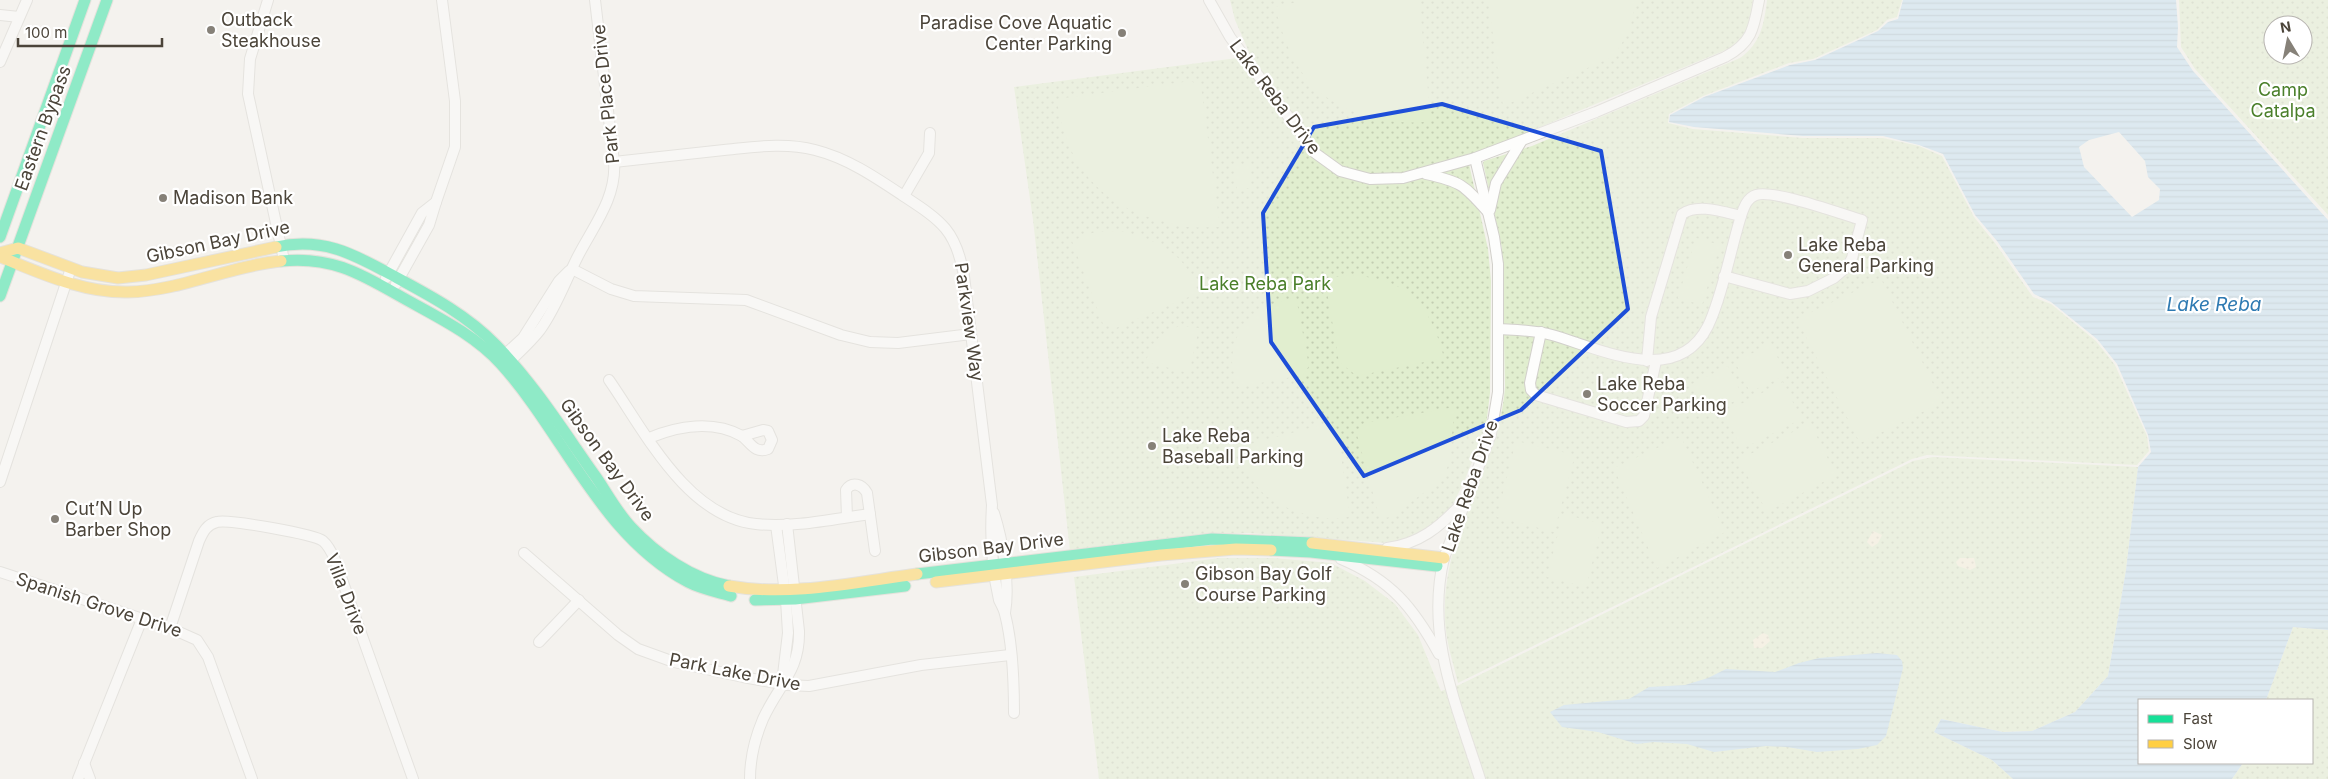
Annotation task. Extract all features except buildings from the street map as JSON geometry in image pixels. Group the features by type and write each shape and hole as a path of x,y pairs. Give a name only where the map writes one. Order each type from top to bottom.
{"street":[{"path":"0,62 27,0"},
{"name":"Eastern Bypass","path":"0,237 86,0"},
{"name":"Eastern Bypass","path":"0,296 107,0"},
{"path":"268,0 250,59 248,94 284,260"},
{"path":"392,291 429,225 452,159 456,134 455,100 442,0"},
{"name":"Park Place Drive","path":"505,360 540,330 559,298 610,196 614,162 595,0"},
{"name":"Lake Reba Drive","path":"1209,0 1230,37 1308,146 1322,160 1340,171 1370,179 1392,179 1423,173 1475,158 1596,112 1734,53 1750,37 1759,0"},
{"path":"0,15 19,17"},
{"path":"904,196 929,152 930,133"},
{"path":"1489,213 1496,183 1521,142"},
{"name":"Parkview Way","path":"614,162 759,147 802,147 828,154 853,165 904,196 944,225 957,247 964,276 992,504 1000,534 1000,601 1005,613 1014,713"},
{"name":"Lake Reba Drive","path":"1475,158 1489,213 1498,264 1498,392 1495,419 1486,450 1466,498 1443,563 1437,608 1444,663 1480,779"},
{"path":"1423,173 1454,181 1469,190 1489,213"},
{"path":"1499,329 1541,332 1627,358 1652,361 1680,354 1702,336 1712,317 1740,216 1749,199 1756,195 1772,194 1862,220 1848,266 1834,278 1808,291 1790,294 1724,276"},
{"path":"382,285 422,213 436,202"},
{"path":"1541,332 1530,383 1531,390 1536,395 1626,422 1639,421 1644,416 1652,361 1651,317 1682,214 1688,210 1696,209 1740,216"},
{"name":"Gibson Bay Drive","path":"18,248 71,268 105,277 132,277 281,245 309,243 339,248 389,272 460,314 505,360 614,521 650,559 678,578 708,591 740,598 790,595 1114,556 1236,544 1298,541 1378,550 1443,563"},
{"path":"0,253 18,248"},
{"name":"Gibson Bay Drive","path":"0,257 66,282 100,291 131,292 284,260 304,258 332,262 382,285 463,331 505,360"},
{"path":"0,482 71,268"},
{"path":"572,269 611,289 634,296 660,298 718,297 746,300 841,335 870,342 898,344 971,334"},
{"path":"609,380 681,482 711,509 745,523 776,525 870,514"},
{"path":"649,438 682,428 702,426 721,429 742,436"},
{"path":"847,517 845,495 848,487 856,484 864,488 875,551"},
{"path":"1378,550 1408,544 1429,533 1448,518 1466,498"},
{"name":"Villa Drive","path":"170,628 199,540 204,530 212,524 221,521 236,523 308,535 323,541 330,549 335,560 413,779"},
{"path":"750,779 750,765 755,740 782,684 790,595 787,524"},
{"path":"776,525 790,595"},
{"name":"Gibson Bay Drive","path":"1236,544 1274,549 1443,563"},
{"name":"Park Lake Drive","path":"524,553 618,636 650,655 674,662 782,684 819,685 921,665 1010,655"},
{"path":"1331,554 1367,571 1398,594 1424,627 1444,663"},
{"name":"Spanish Grove Drive","path":"0,572 188,634 197,640 203,647 252,779"},
{"path":"539,642 579,600"},
{"path":"78,779 142,619"},
{"path":"84,763 90,779"}],"highlighted area":[{"path":"1442,104 1601,151 1628,309 1521,410 1364,476 1271,342 1263,213 1314,127"}],"green space":[{"name":"Lake Reba Park","path":"1230,0 1753,0 1749,22 1744,34 1728,49 1502,143 1467,155 1488,249 1491,281 1490,393 1486,426 1464,482 1454,502 1445,514 1424,531 1398,542 1388,543 1247,533 1222,534 1070,551 1033,220 1014,87 1237,58 1249,52 1235,20"},
{"path":"1307,0 1419,0 1431,121 1414,123 1396,122 1359,114 1326,97 1312,85 1292,56 1282,32 1275,7"},
{"path":"1488,0 1635,0 1633,16 1628,30 1612,57 1503,106"},
{"path":"1767,0 1902,0 1897,17 1887,20 1877,30 1813,59 1789,63 1703,96 1669,114 1668,123 1693,129 1803,138 1883,138 1919,146 1942,156 1974,217 2033,297 2051,304 2096,341 2115,365 2147,436 2149,451 2137,465 1927,455 1912,459 1458,683 1446,631 1445,595 1447,578 1455,543 1498,428 1505,387 1502,248 1483,163 1484,161 1532,146 1740,58 1753,46 1757,39"},
{"name":"Camp Catalpa","path":"2179,0 2328,0 2328,215 2195,69 2181,47"},
{"path":"1191,81 1201,87 1220,227 1179,226 1140,214 1121,205 1104,193 1077,162 1061,122 1057,99"},
{"path":"1249,165 1251,188 1237,189 1235,166"},
{"path":"1120,231 1146,239 1169,250 1186,268 1193,279 1198,293 1116,328 1103,324 1072,241 1095,232"},
{"path":"1696,238 1720,245 1702,305 1678,298"},
{"path":"1348,275 1368,277 1386,282 1401,288 1413,297 1423,308 1431,322 1444,358 1357,376 1339,362 1325,279"},
{"path":"1881,279 1942,402 1860,443 1797,319"},
{"path":"1296,297 1309,366 1303,375 1238,387 1232,361 1238,335 1244,325 1261,310 1283,300"},
{"path":"1180,326 1199,328 1190,368 1185,372 1146,362 1150,349 1158,339 1168,331"},
{"path":"1771,344 1786,375 1750,392 1735,362"},
{"path":"1728,366 1743,397 1707,414 1692,384"},
{"path":"1783,382 1801,419 1742,449 1724,413"},
{"path":"1455,407 1449,463 1445,473 1436,484 1390,517 1380,519 1357,435 1364,423"},
{"path":"1810,423 1836,475 1767,512 1739,460"},
{"path":"1325,424 1337,429 1350,516 1341,518 1317,517 1304,514 1270,498 1254,482 1236,448"},
{"path":"1681,437 1725,532 1657,568 1614,468"},
{"path":"1516,441 1575,455 1554,532 1497,517"},
{"path":"1933,457 2138,467 2126,570 2108,676 2075,712 2032,731 2003,732 1941,719 1934,732 1992,760 2013,779 1099,779 1074,577 1219,558 1273,558 1331,563 1365,581 1395,604 1418,635 1441,691 1459,685 1913,461"},
{"path":"1563,514 1602,524 1586,587 1547,577"},
{"path":"2293,627 2328,630 2328,779 2232,779 2242,764 2313,764 2313,699 2266,699"}],"sand":[{"path":"1873,531 1882,535 1878,543 1872,547 1867,542"},
{"path":"1960,558 1974,558 1976,567 1970,570 1958,566 1956,562"},
{"path":"1763,633 1768,635 1770,641 1762,648 1754,648 1753,640"}],"water":[{"name":"Lake Reba","path":"1903,0 2176,0 2177,47 2193,71 2328,220 2328,630 2293,627 2266,699 2138,699 2138,764 2242,764 2232,779 2013,779 1992,760 1934,732 1941,719 2003,732 2032,731 2075,712 2108,676 2126,570 2138,467 2151,452 2148,435 2117,364 2097,339 2051,302 2034,294 1997,241 1975,215 1943,154 1919,145 1883,136 1803,136 1694,127 1669,122 1670,115 1704,97 1790,65 1815,60 1878,31 1888,22 1898,19","holes":["2119,132 2145,161 2148,177 2160,189 2159,200 2132,217 2084,167 2079,147 2089,140"]},
{"path":"1877,653 1897,655 1902,661 1903,668 1886,736 1877,745 1858,749 1817,752 1766,746 1714,752 1687,744 1654,742 1637,744 1598,732 1562,727 1550,712 1564,705 1629,699 1649,687 1685,685 1708,678 1726,669 1775,672 1819,658"}],"traffic: fast":[{"path":"0,237 85,0"},
{"path":"0,296 107,0"},
{"path":"276,247 307,244 336,249 376,266 459,314 496,345 524,376 631,527 652,547 676,564 702,578 729,586"},
{"path":"281,261 298,260 329,263 356,273 439,317 478,343 501,364 524,392 607,511 631,538 657,562 688,582 731,596"},
{"path":"917,574 1212,539 1312,543"},
{"path":"1271,550 1311,552 1437,566"},
{"path":"755,600 795,599 905,586"}],"traffic: slow":[{"path":"0,253 18,248 82,272 118,278 146,275 276,247"},
{"path":"3,258 80,286 128,292 167,287 242,268 281,261"},
{"path":"1312,543 1444,558"},
{"path":"936,582 1161,555 1236,549 1271,550"},
{"path":"729,586 752,589 799,589 917,574"}],"place":[{"name":"Outback Steakhouse","path":"211,30"},
{"name":"Paradise Cove Aquatic Center Parking","path":"1122,33"},
{"name":"Madison Bank","path":"163,198"},
{"name":"Lake Reba General Parking","path":"1788,255"},
{"name":"Lake Reba Soccer Parking","path":"1587,394"},
{"name":"Lake Reba Baseball Parking","path":"1152,446"},
{"name":"Cut’N Up Barber Shop","path":"55,519"},
{"name":"Gibson Bay Golf Course Parking","path":"1185,584"}]}
